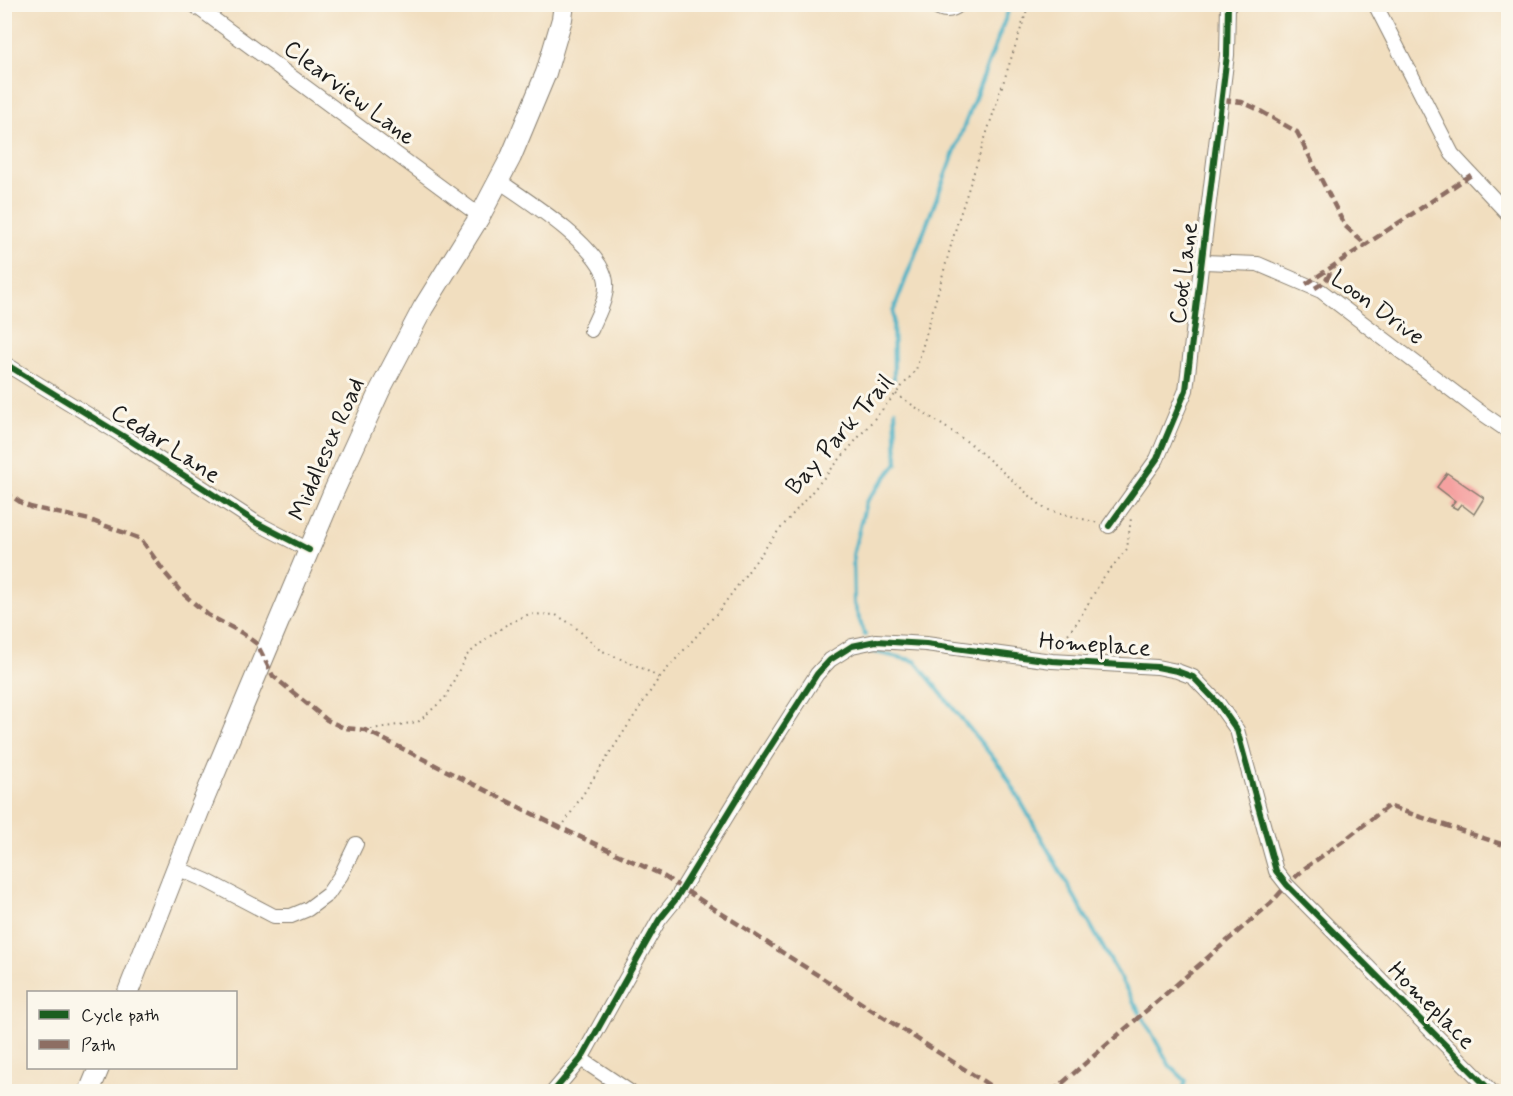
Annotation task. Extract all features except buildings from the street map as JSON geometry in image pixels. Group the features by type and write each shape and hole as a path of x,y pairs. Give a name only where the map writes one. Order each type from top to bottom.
{"main road":[{"name":"Middlesex Road","path":"129,991 199,811 333,492 380,390 423,308 500,181 546,73 562,19 564,4"},
{"path":"89,1092 99,1069"}],"street":[{"name":"Clearview Lane","path":"194,4 480,216"},
{"path":"933,4 938,9 944,10 950,10 960,4"},
{"name":"Coot Lane","path":"1109,526 1157,459 1186,390 1227,55 1228,4"},
{"path":"1375,4 1452,154 1509,214"},
{"path":"500,181 549,217 593,255 605,276 605,286 603,303 591,330"},
{"name":"Loon Drive","path":"1203,262 1258,264 1320,291 1509,431"},
{"name":"Cedar Lane","path":"4,363 128,439 257,523 309,550"},
{"name":"Homeplace","path":"553,1092 580,1059 659,921 676,899 745,786 818,674 830,660 852,646 876,641 926,644 1047,660 1157,667 1193,677 1218,703 1237,730 1276,871 1492,1092"},
{"path":"177,868 274,916 291,916 308,909 328,894 341,875 356,844"},
{"path":"580,1059 630,1092"}],"path":[{"path":"896,394 972,445 1045,509 1109,526"},
{"path":"1047,660 1078,621 1103,578 1127,549 1132,511"},
{"path":"365,730 418,722 445,698 466,656 506,625 529,614 556,615 573,625 600,650 644,669 658,678"}],"waterway":[{"path":"894,379 893,312 1011,4"},
{"path":"865,635 854,604 853,555 866,502 897,463 895,410"},
{"path":"871,651 915,661 1003,770 1140,1013"},
{"path":"1143,1018 1170,1066 1186,1081 1182,1092"}],"marked path":[{"path":"1222,100 1242,102 1297,132 1345,226 1365,244"},
{"path":"1306,284 1471,175"},
{"path":"1315,288 1328,277 1330,268"},
{"path":"4,491 30,507 90,520 141,539 181,592 208,615 242,633 257,644 273,676 327,720 344,728 365,730 561,828 660,874 1000,1092"},
{"path":"1052,1092 1271,903 1305,868 1388,806 1508,848"}],"cycle path":[{"path":"1109,526 1157,459 1186,390 1227,55 1228,4"},
{"path":"4,363 128,439 257,523 309,550"},
{"path":"553,1092 581,1059 659,920 676,899 817,674 830,660 852,646 876,641 926,644 1052,661 1157,667 1193,677 1218,703 1237,730 1276,871 1287,885 1492,1092"}]}
